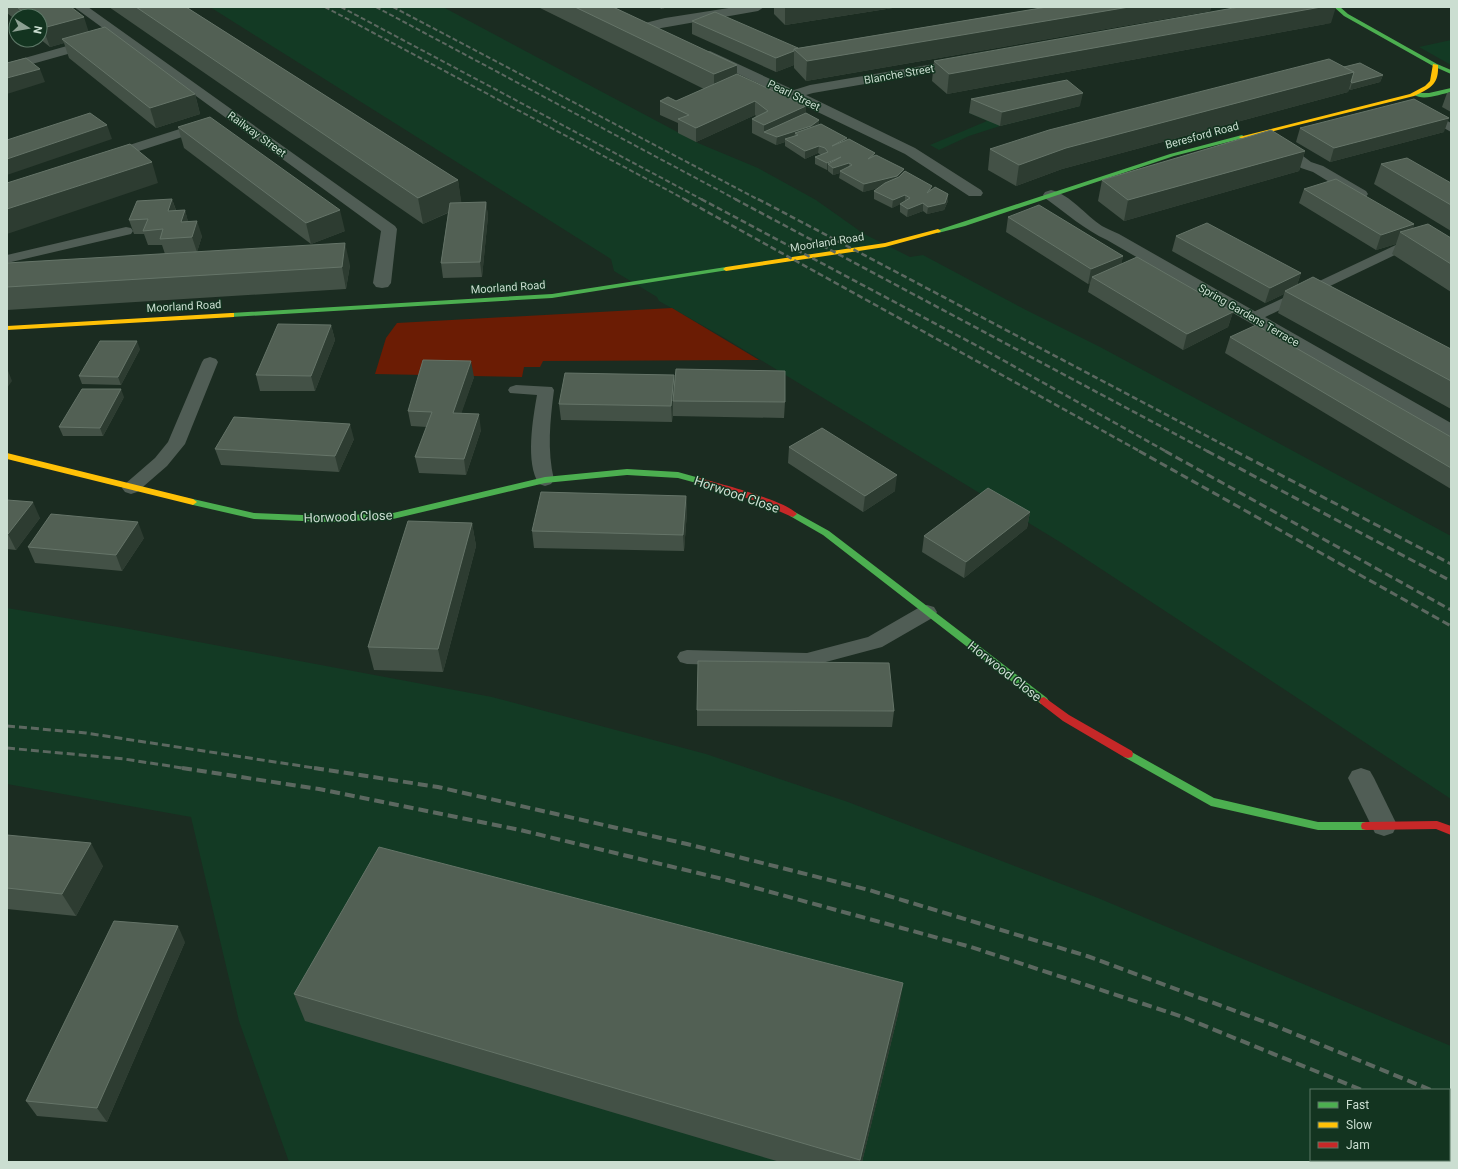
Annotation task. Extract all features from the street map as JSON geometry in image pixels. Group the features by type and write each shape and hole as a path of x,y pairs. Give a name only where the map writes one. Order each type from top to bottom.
{"street":[{"name":"Railway Street","path":"80,7 389,229 382,283"},
{"path":"650,26 665,22 758,7"},
{"path":"1337,7 1346,15 1435,66 1451,72"},
{"path":"636,20 672,37"},
{"path":"7,67 119,35"},
{"name":"Pearl Street","path":"700,50 910,151 976,192"},
{"name":"Blanche Street","path":"794,95 810,89 974,61"},
{"name":"Beresford Road","path":"1002,212 1172,155 1406,96 1433,84 1436,75 1435,66"},
{"name":"Beresford Road","path":"1406,96 1429,95 1451,90"},
{"path":"90,162 232,116"},
{"path":"1260,132 1292,154 1306,166 1318,169 1372,202"},
{"name":"Spring Gardens Terrace","path":"1051,195 1076,212 1096,229 1113,236 1451,431"},
{"name":"Moorland Road","path":"7,328 523,299 584,292 885,245 920,237 1002,212"},
{"path":"1412,227 1429,237"},
{"name":"Horwood Close","path":"7,456 131,488 254,516 327,520 393,516 545,480 627,472 678,475 721,486 778,506 826,534 1066,718 1211,802 1318,826 1437,825 1451,832"},
{"path":"1361,778 1384,825"}],"lane":[{"path":"1406,96 1451,128"},
{"path":"7,259 126,231"},
{"path":"1254,317 1429,237"},
{"path":"131,488 161,462 176,444 210,362"},
{"path":"516,390 546,390 540,430 540,462 545,480"},
{"path":"687,657 807,660 845,652 875,642 927,612"}],"shaded area":[{"path":"210,7 443,7 698,143 758,168 816,200 860,232 910,257 923,255 1026,310 1102,348 1451,536 1451,799 1060,542 723,337 659,301 657,297 614,271 611,259"},
{"path":"1451,40 1451,65 1419,47"},
{"path":"1064,94 1080,106 1000,126 969,136 939,150 930,145 987,121 969,113"},
{"path":"672,308 759,360 543,361 540,367 524,367 522,377 375,374 386,338 397,323"},
{"path":"7,608 124,628 492,697 706,754 848,802 1098,898 1451,1046 1451,1162 289,1162 239,1021 191,817 7,784"}],"building":[{"path":"17,7 71,7 84,17 48,27 48,8"},
{"path":"136,7 186,7 458,180 418,198"},
{"path":"575,7 613,7 737,65 714,74"},
{"path":"1047,7 1129,7 807,61 794,49"},
{"path":"1239,7 1321,7 949,74 934,61"},
{"path":"715,12 798,48 776,58 692,21"},
{"path":"105,27 195,94 150,108 62,39"},
{"path":"26,58 40,69 7,78 7,63"},
{"path":"1329,59 1354,72 1066,148 1019,165 990,149 1049,130"},
{"path":"1360,63 1383,75 1352,83 1354,72 1344,67"},
{"path":"737,74 806,106 764,125 752,119 768,111 755,101 696,128 678,119 689,115 660,101 668,97 676,101"},
{"path":"1067,80 1083,93 1002,112 971,99"},
{"path":"1414,99 1449,118 1334,148 1300,128"},
{"path":"90,113 107,125 7,159 7,140"},
{"path":"806,113 819,120 811,126 777,137 764,132"},
{"path":"210,117 340,210 306,223 178,127"},
{"path":"821,124 847,138 832,146 849,139 875,153 868,159 876,155 904,169 897,176 864,184 840,171 852,165 849,163 833,168 828,164 841,157 827,163 815,157 828,152 825,148 819,146 805,151 785,139 798,135 795,133"},
{"path":"1271,130 1305,151 1128,200 1102,180"},
{"path":"130,144 152,162 7,209 7,183"},
{"path":"1407,158 1451,183 1451,205 1381,164"},
{"path":"905,171 932,186 927,193 935,187 948,194 945,203 928,207 923,203 908,209 900,204 910,198 905,195 893,200 874,191 885,183 899,177"},
{"path":"1336,179 1414,224 1381,235 1304,189"},
{"path":"172,199 168,211 185,210 181,222 197,221 192,237 160,239 163,229 143,231 148,219 129,220 137,201"},
{"path":"486,202 480,262 441,263 450,203"},
{"path":"1039,205 1123,256 1091,269 1008,217"},
{"path":"1207,223 1301,273 1270,288 1176,236"},
{"path":"1428,224 1451,238 1451,264 1400,232"},
{"path":"345,243 342,267 7,287 7,263"},
{"path":"1137,257 1233,312 1187,334 1092,277"},
{"path":"1313,277 1451,349 1451,381 1285,291"},
{"path":"278,324 331,325 311,376 256,375"},
{"path":"1256,325 1451,437 1451,468 1230,337"},
{"path":"100,341 137,341 118,377 79,376"},
{"path":"423,360 471,361 453,413 479,414 464,459 415,457 432,412 408,411"},
{"path":"676,369 785,371 785,402 673,401"},
{"path":"565,373 674,375 671,406 559,404"},
{"path":"82,389 121,389 100,428 59,427"},
{"path":"234,417 350,424 335,456 215,449"},
{"path":"822,428 897,475 865,496 789,447"},
{"path":"988,488 1030,512 966,562 924,536"},
{"path":"541,492 686,496 683,535 532,531"},
{"path":"7,500 33,502 8,534 7,534"},
{"path":"51,514 138,522 116,555 28,547"},
{"path":"408,521 472,523 438,649 368,647"},
{"path":"698,661 889,663 894,711 697,710"},
{"path":"7,835 91,843 62,894 7,888"},
{"path":"379,847 903,983 860,1160 294,994"},
{"path":"114,921 178,926 97,1108 26,1101"}],"railway":[{"path":"325,7 686,200"},
{"path":"341,7 703,200"},
{"path":"376,7 737,200"},
{"path":"393,7 759,200"},
{"path":"684,199 1141,452"},
{"path":"701,199 983,349 1167,452"},
{"path":"735,199 1209,452"},
{"path":"758,199 1237,452"},
{"path":"1139,451 1451,626"},
{"path":"1165,451 1451,610"},
{"path":"1207,451 1451,581"},
{"path":"1235,451 1451,564"},
{"path":"7,726 86,733 321,769"},
{"path":"7,748 124,759 189,769"},
{"path":"182,768 319,789 520,830 727,880 971,947 1183,1017 1360,1089"},
{"path":"314,768 438,787 687,844 869,890 1087,956 1273,1025 1429,1089"}],"traffic: fast":[{"path":"1337,7 1346,15 1435,65 1451,72"},
{"path":"1417,95 1429,95 1451,90"},
{"path":"938,231 963,225 1172,155 1242,137"},
{"path":"231,315 552,296 726,269"},
{"path":"193,502 254,516 327,519 393,516 545,480 627,472 678,475 700,481"},
{"path":"793,514 826,533 1044,701"},
{"path":"1128,754 1211,802 1318,826 1366,826"}],"traffic: slow":[{"path":"1242,137 1412,95 1427,87 1433,81 1435,65"},
{"path":"726,269 885,245 938,231"},
{"path":"7,328 231,315"},
{"path":"7,456 193,502"}],"traffic: jam":[{"path":"700,481 759,499 793,514"},
{"path":"1044,701 1066,718 1128,754"},
{"path":"1366,826 1437,825 1451,831"}]}
